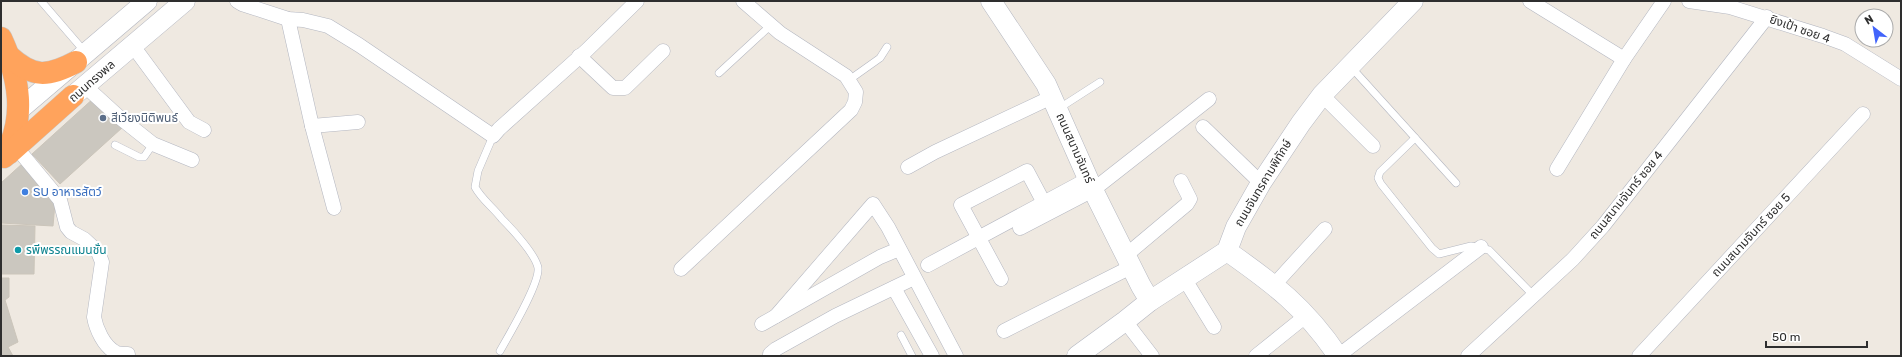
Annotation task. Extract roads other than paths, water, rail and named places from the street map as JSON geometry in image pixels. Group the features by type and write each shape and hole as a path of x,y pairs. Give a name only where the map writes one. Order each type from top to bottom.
{"highway":[{"path":"5,47 21,66 33,72 45,74 62,70 81,58"},
{"path":"5,47 17,82 10,105 12,143 7,155"},
{"path":"10,105 38,113 48,110 79,91"},
{"name":"ถนนทรงพล","path":"7,155 79,91"},
{"name":"ถนนทรงพล","path":"1,124 10,105"}],"street":[{"name":"ถนนทรงพล","path":"10,105 81,58 147,1"},
{"name":"ถนนทรงพล","path":"79,91 184,1"},
{"path":"237,1 288,19 303,20 328,26 359,45 492,136 637,1"},
{"path":"681,269 851,110 855,102 856,92 849,80 770,26 743,1"},
{"name":"ถนนสนามจันทร์","path":"991,1 1055,103 1090,184 1128,261 1150,301"},
{"name":"ถนนจันทรคามพิทักษ์","path":"1227,251 1236,227 1261,183 1301,123 1322,95 1413,1"},
{"path":"1530,1 1624,59"},
{"path":"1557,169 1624,59 1664,1"},
{"name":"ยิงเป้า ซอย 4","path":"1689,1 1730,7 1766,17 1845,44 1901,79"},
{"name":"ถนนสนามจันทร์ ซอย 4","path":"1468,356 1573,259 1603,226 1766,17"},
{"path":"288,19 312,126 334,208"},
{"path":"133,46 189,122 204,130"},
{"path":"579,56 613,88 617,89 625,88 664,51"},
{"path":"79,91 119,117 153,144 192,160"},
{"path":"1322,95 1373,146"},
{"path":"1020,228 1090,184 1209,99"},
{"path":"908,167 941,149 1055,103"},
{"name":"ถนนสนามจันทร์ ซอย 5","path":"1639,356 1863,114"},
{"path":"312,126 358,122"},
{"path":"1203,127 1261,183"},
{"path":"7,155 60,200 67,227 70,232 84,240 98,252 102,262 94,317 95,326 103,339 115,352 128,354"},
{"path":"1002,280 961,204 1027,171 1044,203"},
{"path":"1004,331 1128,261 1187,204 1190,199 1189,194 1181,181"},
{"path":"928,265 1044,203 1090,184"},
{"path":"776,316 873,204 899,249 956,356"},
{"path":"1274,285 1325,229"},
{"path":"1081,355 1150,301 1227,251 1274,285 1307,315 1338,356 1481,247"},
{"path":"762,324 880,257 899,249"},
{"path":"770,356 770,354 776,349 789,341 914,278"},
{"path":"1184,278 1214,327"},
{"path":"894,288 932,356"},
{"path":"1256,356 1307,315"},
{"path":"1125,321 1152,356"}],"lane":[{"path":"41,1 81,58"},
{"path":"720,73 770,26"},
{"path":"849,80 880,58 888,47"},
{"path":"1349,66 1456,183"},
{"path":"1055,103 1100,82"},
{"path":"492,136 478,172 475,187 480,196 502,218 533,256 538,268 537,281 500,351"},
{"path":"1414,138 1380,172 1378,178 1381,184 1432,248 1439,254 1471,246 1481,247 1488,250 1534,296"},
{"path":"115,145 138,157 144,157 153,144"},
{"path":"901,335 912,356"}],"place":[{"name":"สีเวียงนิติพนธ์","path":"103,118"},
{"name":"SU อาหารสัตว์","path":"25,192"},
{"name":"รพีพรรณแมนชั่น","path":"18,250"}]}
